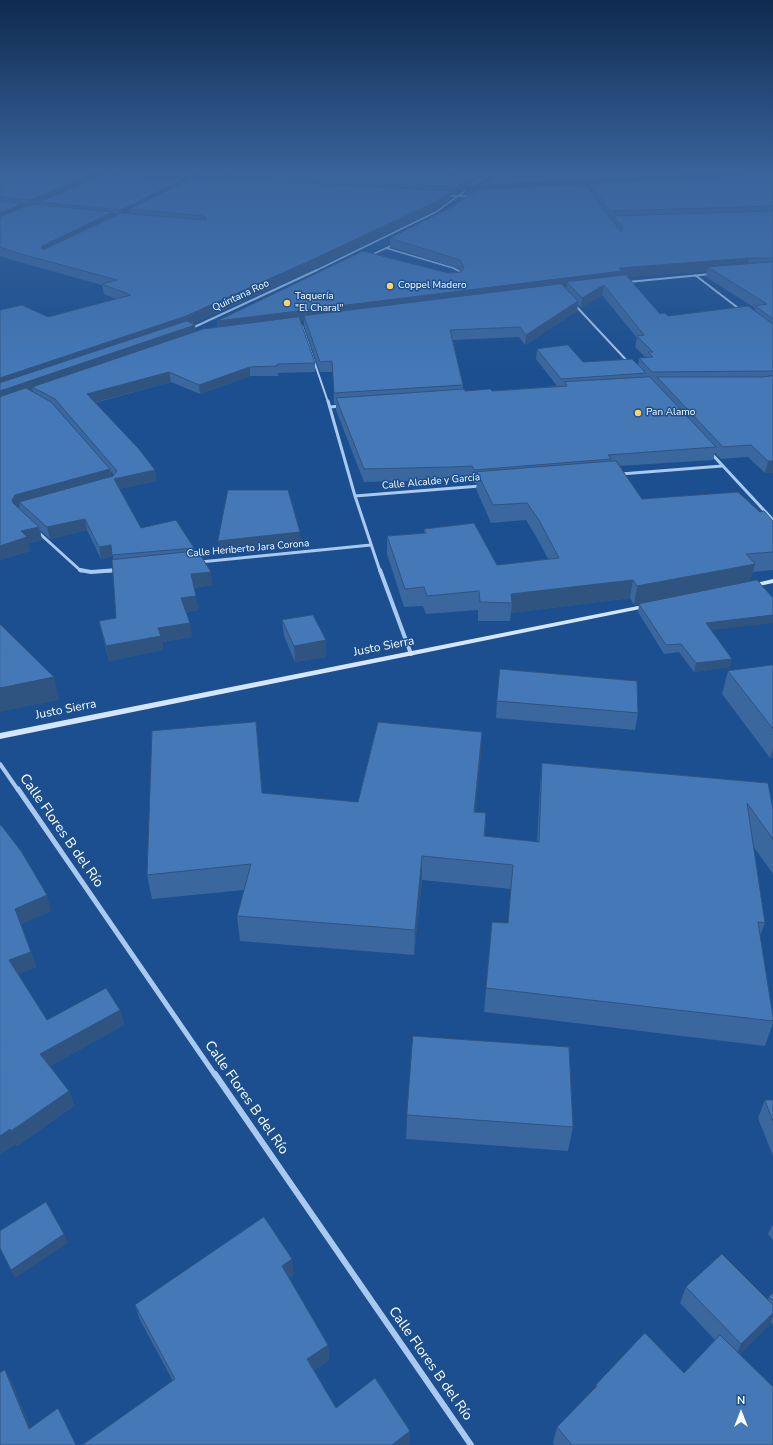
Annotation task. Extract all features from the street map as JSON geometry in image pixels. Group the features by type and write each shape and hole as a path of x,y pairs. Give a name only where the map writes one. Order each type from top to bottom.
{"main road":[{"path":"742,588 773,581"},
{"name":"Justo Sierra","path":"0,736 657,605"}],"street":[{"name":"Quintana Roo","path":"193,332 188,330 383,238"},
{"path":"364,258 399,241"},
{"path":"624,283 716,273"},
{"path":"694,275 743,311"},
{"path":"572,301 634,369"},
{"path":"295,326 302,326 330,407 355,496 371,545 411,654"},
{"path":"330,407 346,406"},
{"path":"707,448 773,520"},
{"path":"613,475 722,466"},
{"name":"Calle Alcalde y García","path":"355,496 488,485"},
{"path":"35,530 81,571 90,572 122,569"},
{"name":"Calle Heriberto Jara Corona","path":"193,563 371,545"},
{"name":"Calle Flores B del Río","path":"0,764 471,1445"}],"lane":[{"path":"386,248 459,271 461,277 460,280"},
{"path":"350,255 357,256"},
{"path":"364,258 372,260"}],"building":[{"path":"0,238 58,238 42,246 41,248 43,250 67,238 358,238 186,316 0,378 0,310 22,305 48,317 131,295 102,284 117,280 14,252 0,247"},
{"path":"391,238 773,238 773,258 749,258 619,268 622,271 217,321 363,251 448,273 461,272 464,267 460,260"},
{"path":"773,262 773,319 755,306 767,304 708,267"},
{"path":"626,275 660,314 665,313 668,316 748,306 773,324 773,371 652,372 639,358 653,357 648,352 653,352 637,336 644,335 604,285 582,298 567,282"},
{"path":"561,284 578,301 526,335 520,327 450,330 463,385 334,393 332,361 320,362 304,316"},
{"path":"299,317 315,363 277,364 277,366 250,367 199,385 169,372 87,394 139,449 155,470 114,479 141,528 176,520 194,548 112,555 111,545 99,547 85,519 47,527 19,502 113,476 117,471 55,399 32,387 203,329"},
{"path":"187,321 195,325 0,391 0,383"},
{"path":"568,345 583,362 632,359 646,373 561,379 537,349"},
{"path":"773,376 773,461 768,461 751,445 723,447 657,377 763,377"},
{"path":"650,377 716,447 608,455 611,459 474,470 472,466 364,469 336,398 464,389 465,391 490,389 492,391 567,386 565,382"},
{"path":"26,388 51,402 110,469 15,495 12,500 13,503 39,527 21,531 27,537 0,546 0,397"},
{"path":"616,461 642,499 738,492 760,512 764,511 773,521 773,552 746,554 755,564 637,586 633,580 511,594 512,603 480,602 479,591 427,596 424,587 405,589 387,536 426,533 424,529 474,523 497,565 559,558 539,520 527,503 493,505 477,472"},
{"path":"228,490 288,490 300,532 218,541"},
{"path":"198,551 211,572 191,574 196,596 181,598 190,623 158,628 161,636 106,646 99,621 116,618 112,560"},
{"path":"757,580 773,598 773,615 706,623 732,659 696,663 681,644 666,645 639,604"},
{"path":"313,615 326,640 294,646 282,620"},
{"path":"0,624 54,677 0,688"},
{"path":"773,665 773,729 728,671"},
{"path":"500,669 637,681 638,713 497,701"},
{"path":"256,722 262,793 358,802 378,722 482,732 474,812 486,813 484,836 539,842 542,763 768,783 773,809 773,839 747,803 765,923 758,922 773,1021 486,988 492,922 508,923 513,865 422,856 415,930 237,916 251,864 147,875 152,731"},
{"path":"0,825 21,851 47,895 15,909 31,952 9,960 47,1020 106,988 120,1010 40,1054 69,1091 11,1131 10,1129 0,1136"},
{"path":"413,1036 569,1047 573,1127 407,1115"},
{"path":"765,1100 773,1100 773,1121"},
{"path":"46,1202 64,1234 11,1270 0,1248 0,1231"},
{"path":"264,1217 292,1259 282,1266 328,1345 307,1359 336,1408 375,1378 410,1431 392,1445 82,1445 175,1379 135,1305"},
{"path":"722,1254 773,1305 773,1313 741,1344 686,1287"},
{"path":"773,1293 773,1301 769,1297"},
{"path":"645,1333 684,1373 720,1335 773,1387 773,1445 572,1445 557,1427"},
{"path":"5,1370 29,1429 58,1408 76,1445 0,1445 0,1373"}],"place":[{"name":"Coppel Madero","path":"390,286"},
{"name":"Taquería \"El Charal\"","path":"287,303"},
{"name":"Pan Alamo","path":"638,413"}]}
